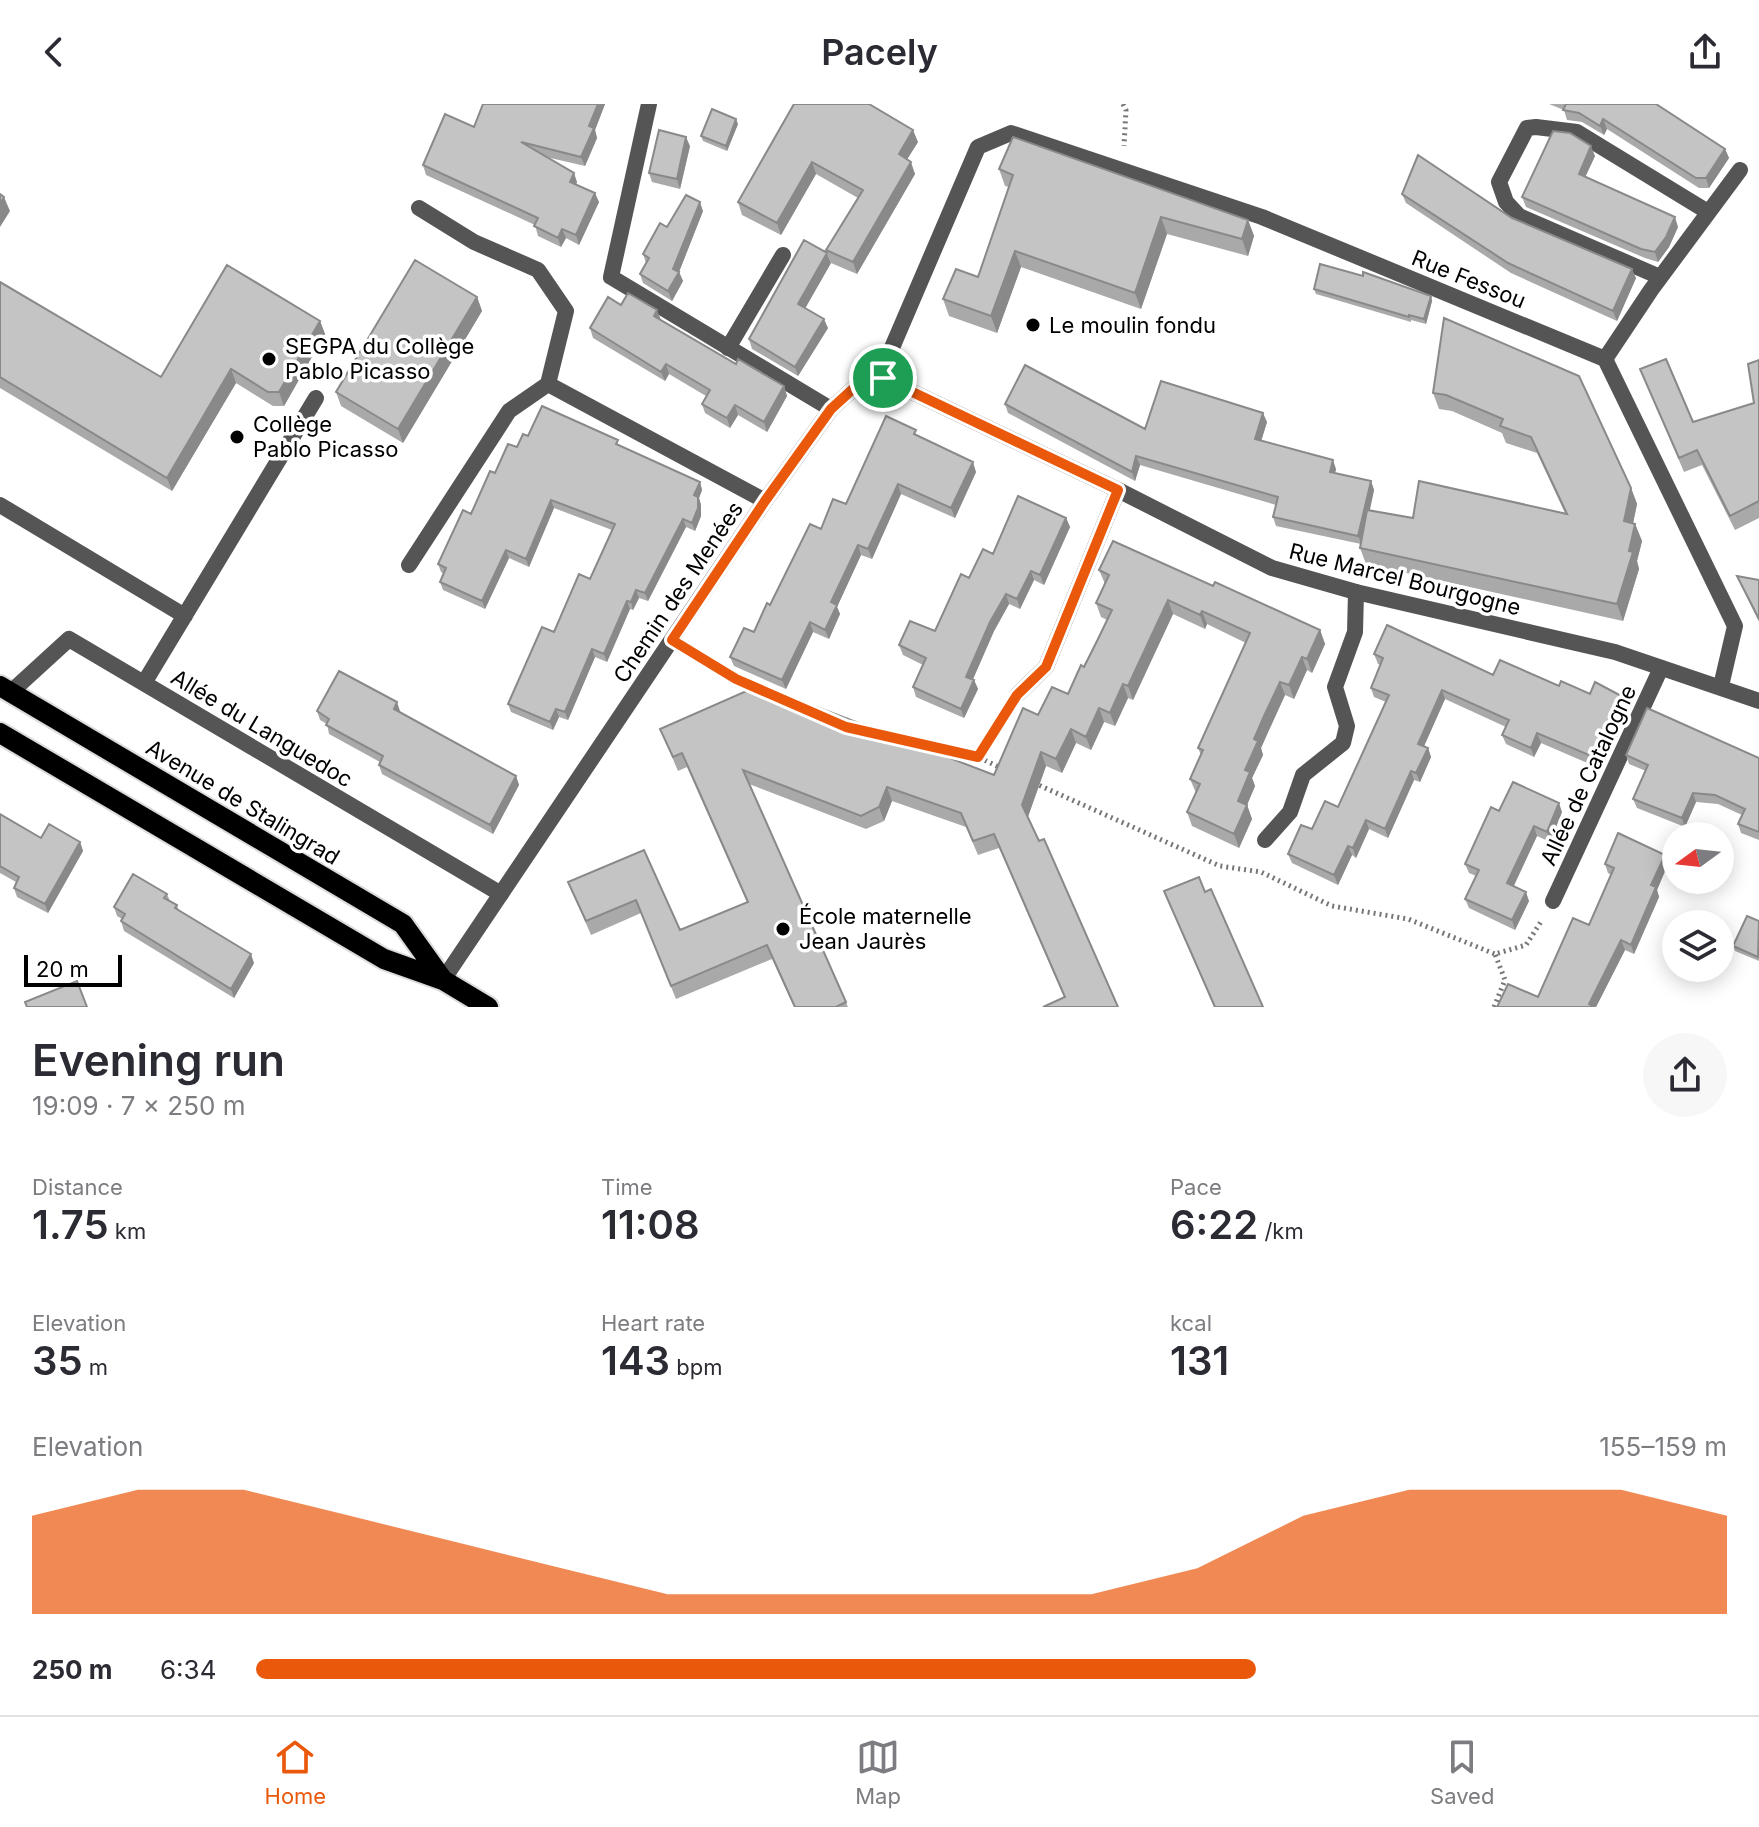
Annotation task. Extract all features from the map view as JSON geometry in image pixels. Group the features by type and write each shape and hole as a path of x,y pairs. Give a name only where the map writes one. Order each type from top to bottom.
{"main road":[{"name":"Avenue de Stalingrad","path":"5,689 403,924 443,980"},
{"name":"Avenue de Stalingrad","path":"0,733 384,959 443,980 488,1007"}],"street":[{"path":"649,104 611,277 831,409"},
{"path":"1660,277 1519,216 1506,202 1499,182 1527,128 1577,132 1708,212"},
{"name":"Rue Fessou","path":"883,378 891,350 978,147 1011,133 1262,217 1605,359"},
{"path":"1721,686 1735,626 1605,359 1660,277 1740,170"},
{"path":"409,565 509,411 548,384 566,311 538,270 474,242 419,208"},
{"path":"728,348 783,255"},
{"name":"Chemin des Menées","path":"443,980 765,501 831,409 854,388 883,378"},
{"name":"Rue Marcel Bourgogne","path":"883,378 1118,490 1272,568 1356,592 1615,652 1759,701"},
{"path":"548,384 765,501"},
{"path":"144,683 316,398"},
{"path":"1017,695 1046,667 1118,490"},
{"path":"0,505 185,616"},
{"path":"1265,840 1290,812 1303,775 1343,743 1347,726 1335,687 1355,632 1356,592"},
{"name":"Allée du Languedoc","path":"5,689 69,639 501,894"},
{"name":"Allée de Catalogne","path":"1553,901 1661,668"}],"path":[{"path":"1123,104 1126,110 1123,171"},
{"path":"672,640 736,679 764,691"},
{"path":"978,757 1017,695"},
{"path":"890,737 978,757 1006,770"},
{"path":"1020,776 1220,866 1261,872 1332,906 1408,919 1495,954 1526,945 1553,901"},
{"path":"1494,1007 1505,980 1495,954"}],"building":[{"path":"483,104 598,104 589,126 594,128 581,157 521,142 574,173 570,182 595,193 576,235 562,229 558,238 534,226 538,218 423,165 445,114 474,127"},
{"path":"794,104 869,104 913,130 899,154 911,162 853,262 826,250 863,190 812,162 777,223 738,202"},
{"path":"1566,104 1656,104 1725,149 1706,178 1696,178 1603,119 1600,126 1579,113 1563,110"},
{"path":"712,109 736,119 726,146 701,136"},
{"path":"659,130 686,137 677,179 649,173"},
{"path":"1553,131 1570,133 1591,146 1579,174 1675,217 1655,252 1641,249 1522,197"},
{"path":"1013,137 1248,220 1242,239 1161,217 1135,293 1015,251 991,316 943,299 956,269 978,277 1013,175 999,169"},
{"path":"1418,155 1512,218 1632,269 1613,311 1508,263 1402,194"},
{"path":"686,195 700,202 673,269 679,272 668,291 640,274 649,258 643,254 660,223 667,227"},
{"path":"804,240 827,253 798,304 824,319 795,367 749,339"},
{"path":"415,260 477,297 398,429 336,392"},
{"path":"1320,264 1363,276 1363,272 1431,296 1424,319 1314,289"},
{"path":"227,265 320,321 279,392 268,392 231,369 167,478 0,377 0,282 161,377"},
{"path":"628,293 657,310 654,316 736,364 738,359 784,386 764,422 735,405 727,418 702,404 710,390 666,364 661,372 590,328 608,297 621,305"},
{"path":"1444,318 1579,376 1631,488 1624,521 1635,524 1629,551 1633,552 1617,604 1360,548 1367,510 1413,518 1419,481 1567,514 1531,437 1500,426 1503,419 1446,395 1433,393"},
{"path":"1666,359 1693,422 1754,403 1748,364 1759,360 1759,501 1730,516 1697,450 1679,458 1640,369"},
{"path":"1025,365 1145,429 1161,381 1263,413 1255,439 1333,460 1330,472 1371,481 1358,536 1273,517 1278,497 1136,456 1132,472 1005,404"},
{"path":"542,406 700,482 694,495 698,497 698,508 692,523 683,519 645,593 636,590 631,602 627,601 604,654 592,649 565,712 556,709 550,722 508,704 542,627 554,632 579,574 590,579 615,524 551,500 526,559 506,550 482,601 440,582 446,568 438,564 463,510 471,514 490,471 495,473 508,444 517,447 523,434 528,436"},
{"path":"886,416 916,430 914,434 973,462 951,508 898,484 868,549 858,545 831,602 837,605 825,630 810,622 782,680 730,657 744,628 754,632 810,524 821,529 833,499 846,504"},
{"path":"1018,496 1066,518 1040,575 1031,571 1017,599 1006,594 990,622 966,677 974,680 961,709 913,687 926,658 899,645 910,621 935,631 961,574 969,578 983,549 993,554"},
{"path":"1113,541 1213,586 1215,582 1320,630 1307,659 1302,657 1289,685 1280,682 1254,739 1258,741 1245,770 1250,772 1238,801 1247,805 1234,834 1187,812 1200,784 1190,779 1203,750 1198,748 1250,633 1202,611 1200,615 1168,600 1128,686 1123,684 1110,713 1099,708 1086,737 1071,729 1056,759 1041,752 1022,805 1039,841 1044,839 1118,1007 1043,1007 1065,997 994,834 973,841 961,813 887,787 879,807 861,816 743,770 846,1002 836,1007 795,1007 767,945 671,986 636,900 586,921 568,882 644,850 680,930 748,902 682,753 673,757 660,729 760,685 994,775 1023,708 1038,715 1052,687 1068,694 1081,665 1084,667 1112,610 1096,603 1109,575 1099,570"},
{"path":"1737,576 1759,580 1759,619"},
{"path":"1387,625 1493,675 1500,660 1559,686 1561,681 1590,694 1595,682 1627,699 1596,758 1537,733 1531,748 1502,735 1509,720 1442,690 1418,744 1428,748 1416,773 1411,771 1385,829 1366,820 1353,848 1348,846 1334,875 1288,854 1301,825 1312,829 1325,801 1338,807 1389,695 1371,688 1383,658 1374,654"},
{"path":"339,671 397,702 394,709 516,776 490,825 379,765 383,756 326,725 329,719 317,711"},
{"path":"1647,708 1759,758 1759,832 1738,824 1745,809 1715,795 1693,793 1682,818 1633,799 1648,765 1626,755"},
{"path":"1513,782 1559,803 1547,832 1534,826 1507,883 1526,892 1512,920 1465,899 1479,870 1465,864 1491,807 1499,811"},
{"path":"0,814 41,838 49,824 80,842 45,904 14,888 19,877 0,866"},
{"path":"1618,833 1662,854 1662,861 1651,885 1656,887 1631,945 1621,940 1589,1004 1595,1007 1497,1007 1508,984 1538,997 1573,918 1589,925 1614,868 1605,864"},
{"path":"133,874 167,894 164,898 177,905 175,908 251,954 231,989 121,921 125,914 114,907"},
{"path":"1199,877 1205,892 1211,889 1263,1007 1215,1007 1164,891"},
{"path":"1747,916 1759,921 1758,957 1734,944"},
{"path":"77,981 87,1007 27,1007 25,1002"}],"place":[{"name":"Le moulin fondu","path":"1033,325"},
{"name":"SEGPA du Collège Pablo Picasso","path":"269,359"},
{"name":"Collège Pablo Picasso","path":"237,437"},
{"name":"École maternelle Jean Jaurès","path":"783,929"}],"route":[{"path":"883,378 1118,490 1046,667 1017,695 978,757 846,727 736,679 672,640 831,409 854,388 883,378"}]}
